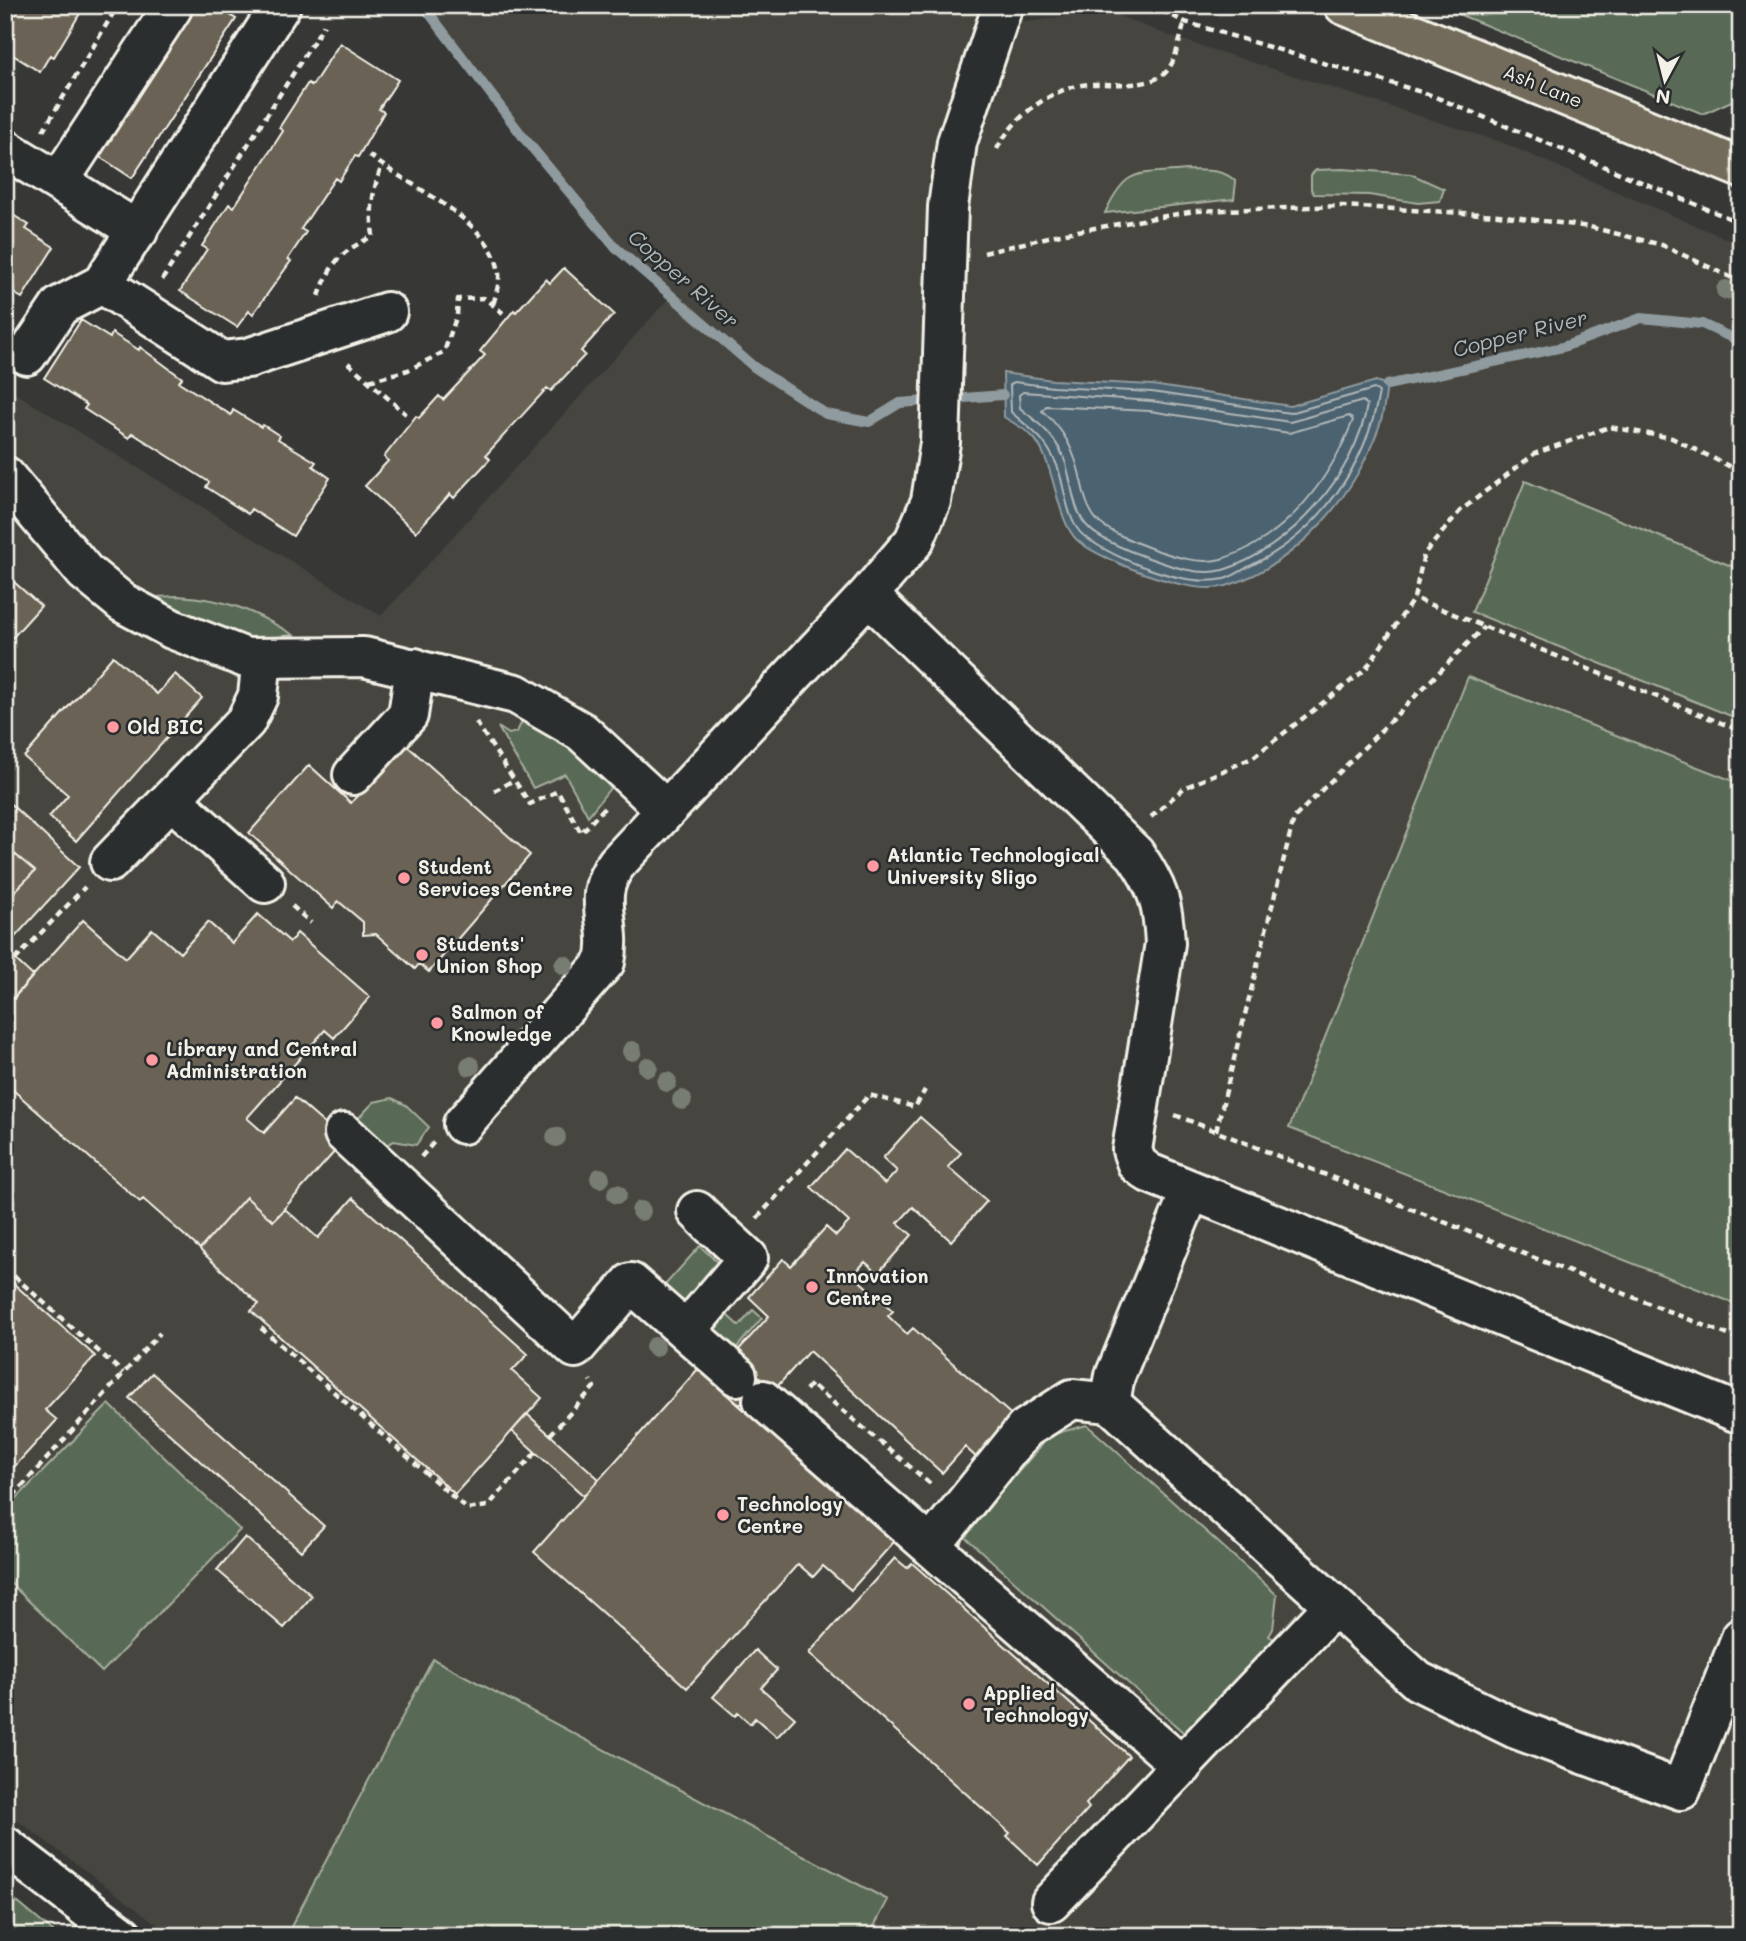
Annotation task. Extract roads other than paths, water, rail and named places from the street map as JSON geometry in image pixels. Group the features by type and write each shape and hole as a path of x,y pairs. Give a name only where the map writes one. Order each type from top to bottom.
{"highway":[{"name":"Ash Lane","path":"1344,5 1741,167"}],"street":[{"path":"27,355 60,306 102,284 281,5"},
{"path":"463,1124 605,962 609,942 601,898 606,877 868,595 914,541 932,501 940,443 948,207 957,142 1003,5"},
{"path":"59,181 172,8"},
{"path":"5,149 138,231"},
{"path":"102,284 222,361 248,358 322,320 387,312"},
{"path":"5,476 85,572 123,603 172,629 246,658 364,657 470,680 516,694 582,732 666,810"},
{"path":"868,595 1123,842 1156,884 1164,922 1165,943 1132,1150 1137,1164 1149,1173 1741,1415"},
{"path":"110,862 246,721 258,695 262,658"},
{"path":"353,775 408,715 415,668"},
{"path":"172,799 265,883"},
{"path":"344,1133 575,1348 631,1283 1182,1766"},
{"path":"1110,1404 1115,1376 1191,1190"},
{"path":"686,1331 730,1242"},
{"path":"931,1546 1025,1429 1072,1399 1110,1404 1418,1681 1516,1729 1681,1790 1741,1638"},
{"path":"1051,1902 1334,1606"},
{"path":"5,1846 123,1936"}],"water":[{"path":"1003,373 1053,380 1152,385 1290,406 1376,381 1387,385 1381,422 1369,452 1339,501 1321,524 1300,544 1253,576 1226,586 1206,588 1173,582 1136,570 1099,554 1077,540 1064,519 1041,449 1031,435 1004,417"}],"waterway":[{"name":"Copper River","path":"423,5 524,138 615,247 754,367 826,414 869,422 900,403 1003,395"},
{"name":"Copper River","path":"1387,385 1563,347 1641,318 1702,324 1741,342"}],"place":[{"name":"Old BIC","path":"113,727"},
{"name":"Atlantic Technological University Sligo","path":"873,866"},
{"name":"Student Services Centre","path":"404,878"},
{"name":"Students' Union Shop","path":"422,955"},
{"name":"Salmon of Knowledge","path":"437,1023"},
{"name":"Library and Central Administration","path":"152,1060"},
{"name":"Innovation Centre","path":"812,1287"},
{"name":"Technology Centre","path":"723,1515"},
{"name":"Applied Technology","path":"969,1704"}]}
